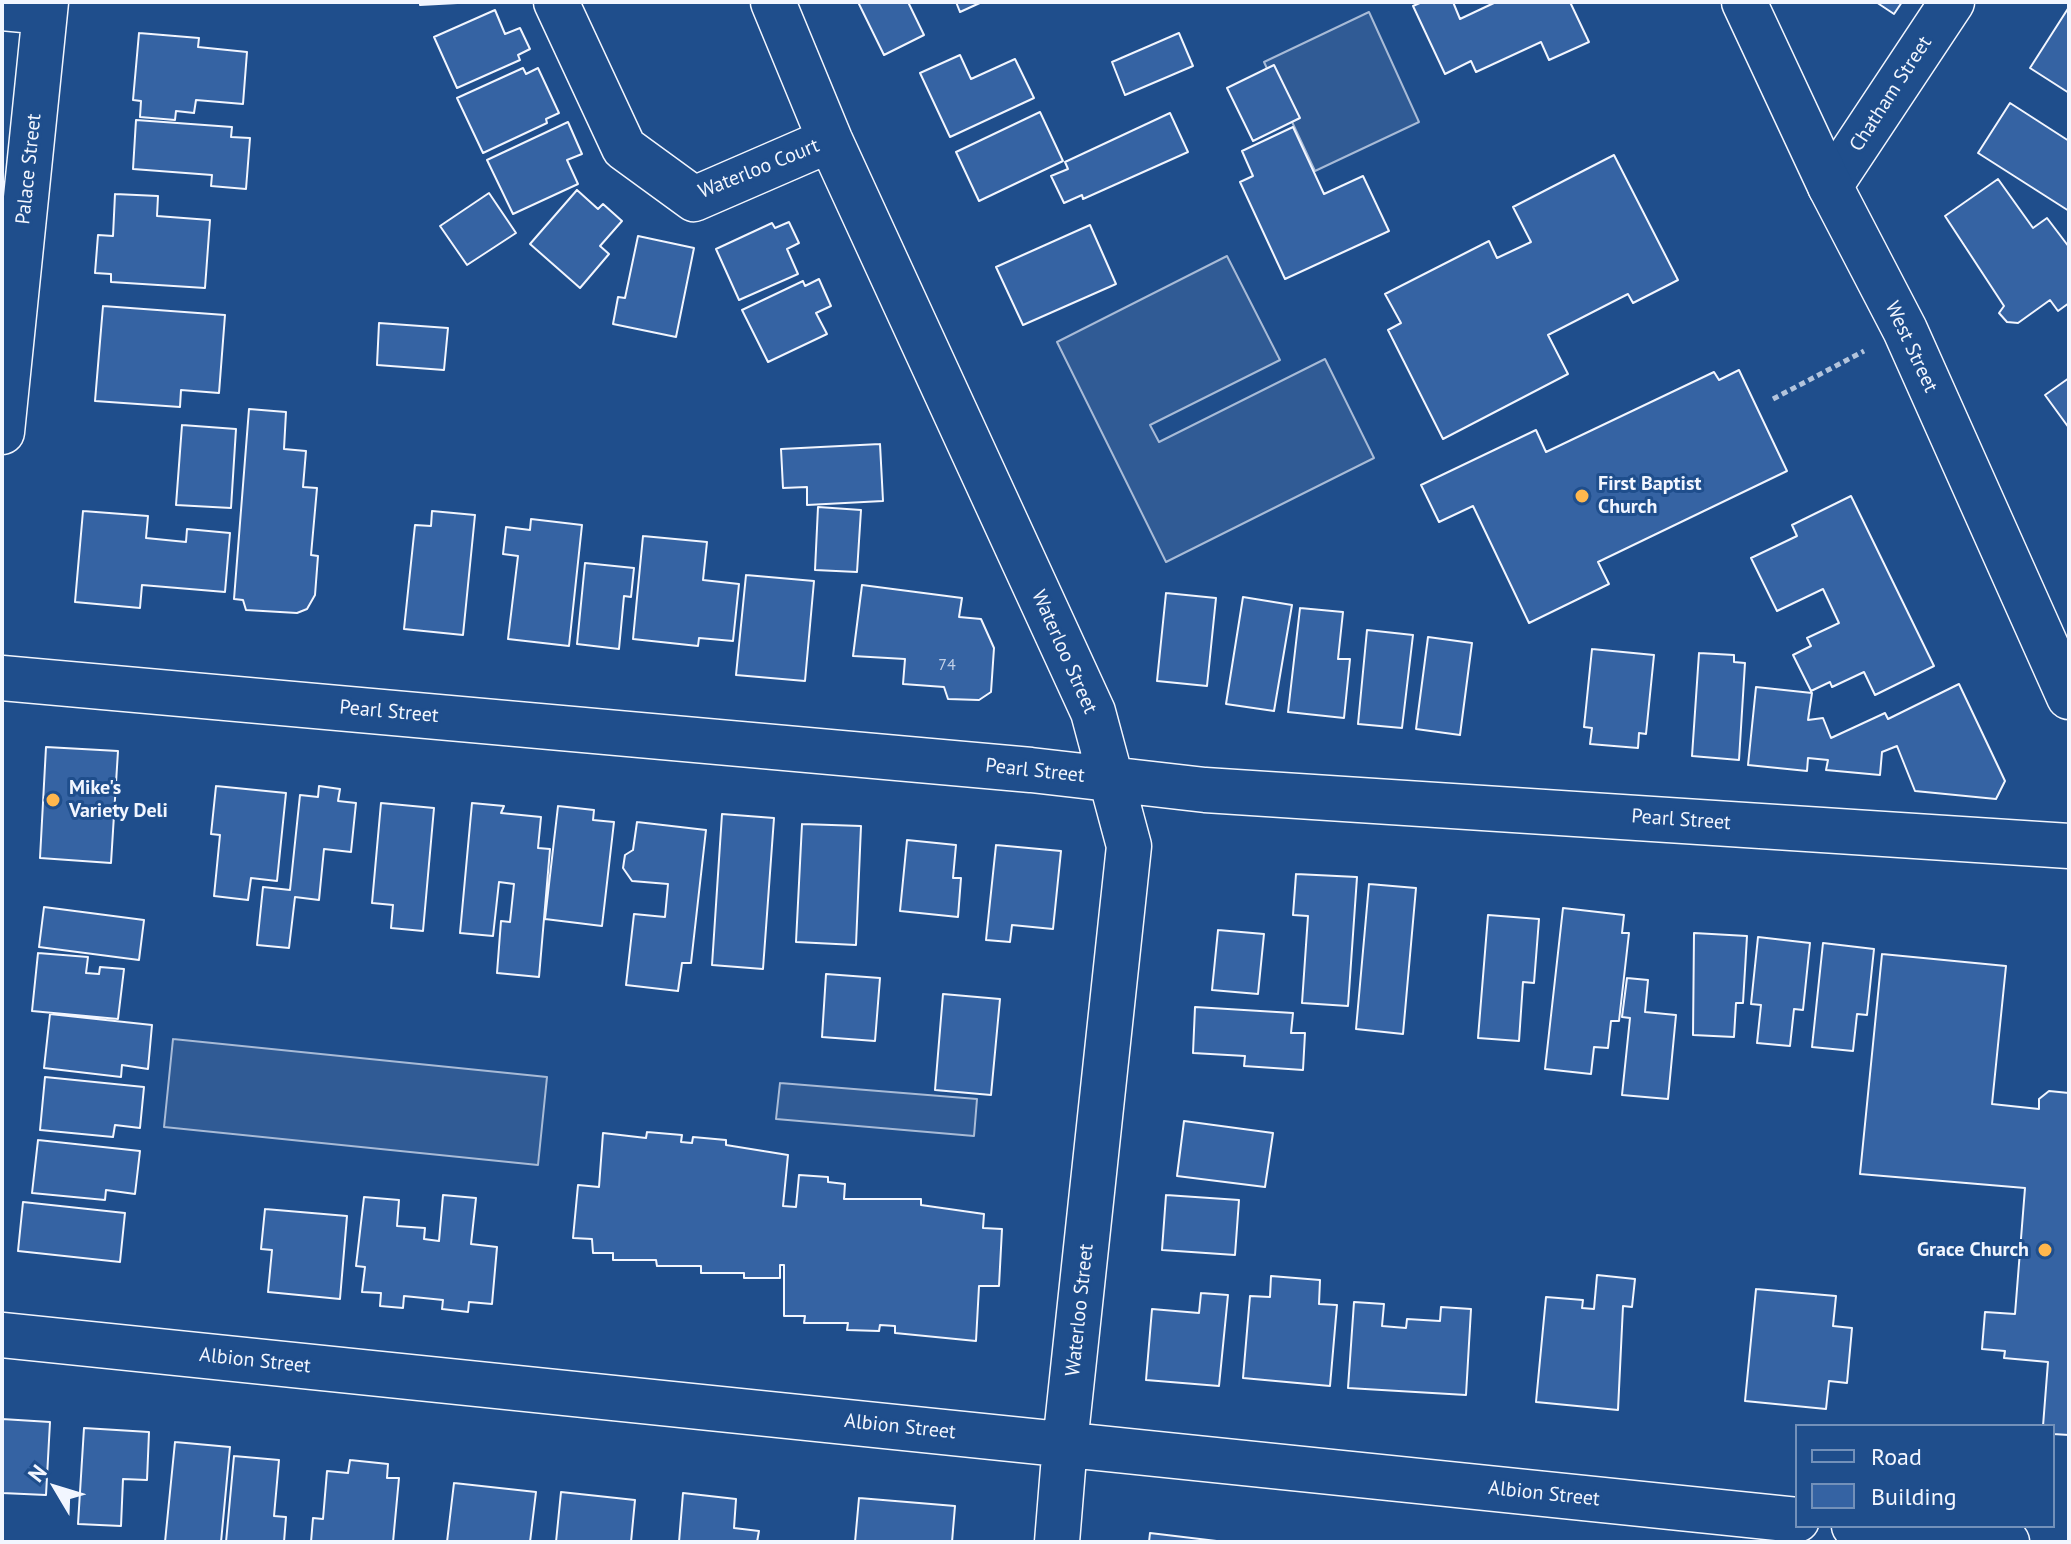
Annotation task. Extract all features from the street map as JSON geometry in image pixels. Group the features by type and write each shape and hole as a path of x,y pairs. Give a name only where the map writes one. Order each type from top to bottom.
{"street":[{"name":"Waterloo Court","path":"556,2 624,148 694,199 830,140"},
{"name":"Waterloo Street","path":"773,2 830,140 1093,712 1129,846 1057,1542"},
{"name":"West Street","path":"1744,2 1830,186 1905,330 2069,697"},
{"name":"Chatham Street","path":"1830,186 1952,2"},
{"path":"2,8 46,7"},
{"name":"Palace Street","path":"2,432 46,7"},
{"name":"Pearl Street","path":"2,678 1111,778 1205,790 2069,846"},
{"name":"Albion Street","path":"2,1335 1795,1520"},
{"path":"1873,1528 2007,1542"}],"path":[{"path":"1773,399 1905,330"}],"shaded area":[{"path":"1369,12 1419,122 1315,171 1264,62"},
{"path":"1227,256 1280,360 1150,425 1159,442 1325,359 1374,458 1166,562 1057,342"},
{"path":"173,1039 547,1077 538,1165 164,1127"},
{"path":"780,1083 977,1099 974,1136 776,1119"}],"building":[{"path":"420,2 476,2 420,5"},
{"path":"858,2 908,2 924,35 884,55"},
{"path":"956,2 982,2 960,12"},
{"path":"1422,2 1453,2 1460,19 1496,2 1570,2 1589,42 1549,60 1541,42 1476,72 1471,61 1445,74 1413,6"},
{"path":"1876,2 1902,2 1894,14"},
{"path":"2069,7 2069,93 2030,68"},
{"path":"495,10 505,34 520,28 530,49 518,55 520,60 457,88 434,37"},
{"path":"139,33 199,38 198,47 247,52 243,104 196,100 194,113 176,111 175,120 140,117 141,101 133,100"},
{"path":"1179,33 1193,66 1125,95 1112,62"},
{"path":"960,55 971,79 1015,59 1034,98 950,137 920,73"},
{"path":"1274,65 1300,118 1253,141 1227,88"},
{"path":"523,68 526,74 538,68 559,113 546,119 547,123 483,153 457,98"},
{"path":"2010,103 2069,141 2069,211 1978,153"},
{"path":"1040,112 1063,161 979,201 956,152"},
{"path":"1170,113 1188,152 1083,199 1082,195 1064,203 1051,176 1068,169 1065,162"},
{"path":"136,120 232,127 231,137 250,138 246,189 211,186 212,175 133,169"},
{"path":"568,122 582,154 567,160 578,184 513,214 487,160"},
{"path":"1293,127 1324,194 1363,176 1389,231 1285,279 1240,182 1253,176 1242,151"},
{"path":"1614,155 1678,280 1633,303 1628,294 1548,335 1568,374 1443,439 1388,330 1401,323 1385,294 1489,241 1497,258 1531,242 1513,207"},
{"path":"1998,179 2033,228 2047,218 2069,247 2069,303 2058,311 2050,300 2018,323 2007,322 1999,313 2004,306 1945,216"},
{"path":"577,190 598,209 603,204 622,221 600,246 609,254 580,288 530,244"},
{"path":"489,193 516,233 467,265 440,226"},
{"path":"115,194 158,196 157,216 210,220 205,288 111,282 111,274 95,273 98,235 113,236"},
{"path":"789,222 799,243 787,249 798,274 739,300 716,249 772,223 775,228"},
{"path":"1090,225 1116,284 1023,325 996,267"},
{"path":"638,236 694,248 676,337 613,324 618,297 625,298"},
{"path":"819,279 831,306 816,313 827,334 768,362 742,310 803,281 805,286"},
{"path":"103,306 225,315 219,393 181,390 180,407 95,401"},
{"path":"379,323 448,328 444,370 377,365"},
{"name":"First Baptist Church","path":"1739,370 1787,471 1598,562 1609,584 1529,623 1473,506 1439,522 1421,485 1536,430 1546,452 1714,372 1719,380"},
{"path":"2069,378 2069,428 2045,395"},
{"path":"249,409 286,412 284,449 306,451 303,487 317,488 311,555 318,556 315,595 307,609 297,613 246,610 243,600 234,599"},
{"path":"182,425 236,429 231,508 176,505"},
{"path":"880,444 883,501 807,505 807,487 783,488 781,449"},
{"path":"1851,496 1934,666 1875,695 1864,672 1832,687 1830,682 1811,691 1793,655 1811,646 1807,638 1839,623 1823,589 1777,611 1751,558 1797,536 1792,525"},
{"path":"818,507 861,510 857,572 815,570"},
{"path":"83,511 148,516 146,538 186,542 187,529 230,533 225,592 142,585 140,608 75,602"},
{"path":"432,511 475,515 463,635 404,629 415,525 431,526"},
{"path":"531,519 582,525 569,646 508,639 518,556 503,554 506,527 530,530"},
{"path":"643,536 707,542 703,580 739,584 733,641 699,638 698,646 633,639"},
{"path":"585,563 634,568 631,597 624,596 619,649 577,644"},
{"path":"746,575 814,581 805,681 736,675"},
{"path":"862,585 962,598 959,617 981,619 994,648 991,692 979,700 948,699 944,687 903,684 905,659 853,656"},
{"path":"1166,593 1216,598 1207,686 1157,681"},
{"path":"1243,597 1292,605 1274,711 1226,704"},
{"path":"1300,608 1343,612 1338,659 1350,659 1344,718 1288,712"},
{"path":"1367,630 1413,635 1402,728 1358,724"},
{"path":"1428,637 1472,643 1460,735 1416,729"},
{"path":"1592,649 1654,655 1646,734 1639,733 1638,748 1590,744 1592,728 1584,727"},
{"path":"1699,653 1734,655 1734,662 1745,663 1739,760 1692,756"},
{"path":"1959,684 2005,781 1996,799 1915,791 1897,746 1882,752 1880,775 1826,770 1828,760 1808,758 1807,771 1748,765 1756,687 1812,693 1808,720 1823,718 1831,738 1885,713 1888,719"},
{"path":"46,747 118,751 111,863 40,858"},
{"path":"216,786 286,793 277,881 251,878 248,900 214,896 220,835 211,834"},
{"path":"319,786 340,789 338,801 356,803 351,852 324,849 319,900 295,897 289,948 257,945 263,887 290,890 300,795 318,797"},
{"path":"381,803 434,808 423,931 391,928 393,905 372,903"},
{"path":"472,803 504,806 501,813 541,817 538,848 550,849 539,977 497,973 501,921 510,922 514,884 499,882 493,936 460,933"},
{"path":"558,806 594,810 593,820 614,822 602,926 545,919"},
{"path":"722,814 774,818 763,969 712,965"},
{"path":"637,822 706,830 691,963 682,963 678,991 626,985 634,914 665,917 668,884 632,881 623,868 625,855 633,850"},
{"path":"802,824 861,826 856,945 796,942"},
{"path":"907,840 956,845 953,878 961,878 958,917 900,911"},
{"path":"996,845 1061,851 1053,929 1012,925 1010,942 986,940"},
{"path":"1296,874 1357,877 1348,1006 1302,1003 1308,916 1293,915"},
{"path":"1369,884 1416,888 1403,1034 1356,1029"},
{"path":"44,907 144,920 139,960 39,947"},
{"path":"1563,908 1624,915 1622,933 1629,933 1619,1021 1611,1021 1608,1048 1594,1047 1591,1074 1545,1069"},
{"path":"1488,915 1539,919 1534,983 1523,982 1519,1041 1478,1038"},
{"path":"1218,930 1264,934 1258,994 1212,990"},
{"path":"1694,933 1747,936 1743,1003 1736,1003 1734,1037 1693,1035"},
{"path":"1758,937 1810,943 1803,1010 1794,1009 1790,1046 1757,1043 1761,1005 1751,1004"},
{"path":"1823,943 1874,949 1867,1015 1857,1014 1853,1051 1812,1047"},
{"path":"38,953 88,957 86,973 99,974 100,967 124,969 118,1019 32,1011"},
{"name":"Grace Church","path":"1882,954 2006,966 1992,1104 2039,1109 2039,1099 2049,1091 2069,1093 2069,1435 2055,1434 2055,1424 2043,1424 2048,1362 2004,1358 2005,1351 1982,1349 1985,1312 2015,1314 2025,1188 1860,1174"},
{"path":"826,974 880,978 875,1041 822,1037"},
{"path":"1627,978 1648,980 1645,1012 1676,1015 1668,1099 1622,1095 1630,1018 1622,1017"},
{"path":"943,994 1000,999 991,1095 935,1090"},
{"path":"1195,1007 1293,1013 1291,1033 1305,1033 1303,1070 1244,1066 1245,1056 1193,1053"},
{"path":"50,1014 152,1025 148,1069 122,1065 121,1077 44,1068"},
{"path":"45,1077 144,1087 140,1128 115,1125 113,1137 40,1130"},
{"path":"1184,1121 1273,1133 1265,1187 1177,1176"},
{"path":"647,1132 682,1135 681,1142 692,1143 693,1137 726,1140 726,1145 788,1155 783,1206 796,1207 799,1175 828,1177 828,1182 845,1184 844,1199 921,1199 921,1205 984,1214 983,1228 1002,1229 999,1286 979,1286 976,1341 895,1333 895,1326 880,1325 879,1331 847,1330 848,1323 804,1323 805,1316 784,1316 784,1265 780,1265 780,1278 744,1278 744,1273 701,1273 701,1266 657,1266 656,1260 613,1260 613,1253 593,1253 592,1239 573,1238 578,1185 599,1187 603,1133 646,1138"},
{"path":"38,1140 140,1151 135,1194 106,1190 105,1200 32,1193"},
{"path":"443,1195 476,1198 471,1244 497,1247 492,1304 469,1302 468,1312 442,1309 443,1300 404,1296 403,1308 380,1306 381,1293 362,1292 365,1267 356,1266 364,1197 399,1200 397,1226 425,1228 424,1239 439,1241"},
{"path":"1166,1195 1239,1200 1235,1255 1162,1250"},
{"path":"23,1202 125,1213 120,1262 18,1251"},
{"path":"265,1209 347,1216 340,1299 268,1292 272,1250 261,1249"},
{"path":"1597,1275 1635,1279 1632,1307 1623,1306 1618,1410 1536,1402 1546,1297 1583,1300 1582,1308 1594,1309"},
{"path":"1271,1276 1320,1280 1319,1304 1337,1305 1330,1386 1243,1378 1250,1296 1270,1297"},
{"path":"1756,1289 1836,1296 1833,1326 1852,1328 1847,1383 1829,1381 1826,1409 1745,1401"},
{"path":"1201,1293 1228,1295 1219,1386 1146,1380 1152,1309 1199,1313"},
{"path":"1354,1302 1384,1304 1382,1326 1406,1328 1407,1319 1440,1321 1441,1307 1471,1309 1466,1395 1348,1388"},
{"path":"2,1419 50,1422 46,1495 2,1493"},
{"path":"84,1428 149,1432 147,1480 123,1479 121,1526 78,1524"},
{"path":"175,1442 230,1447 221,1542 165,1542"},
{"path":"234,1456 279,1460 274,1516 286,1517 284,1542 226,1542"},
{"path":"350,1460 388,1464 387,1478 399,1478 393,1542 311,1542 313,1518 323,1519 327,1471 348,1473"},
{"path":"454,1483 536,1492 530,1542 447,1542"},
{"path":"561,1492 635,1500 631,1542 556,1542"},
{"path":"683,1493 736,1499 734,1528 759,1531 757,1542 679,1542"},
{"path":"859,1498 955,1506 952,1542 855,1542"},
{"path":"1150,1533 1225,1542 1149,1542"}],"place":[{"name":"First Baptist Church","path":"1582,496"},
{"name":"Mike's Variety Deli","path":"53,800"},
{"name":"Grace Church","path":"2045,1250"}]}
